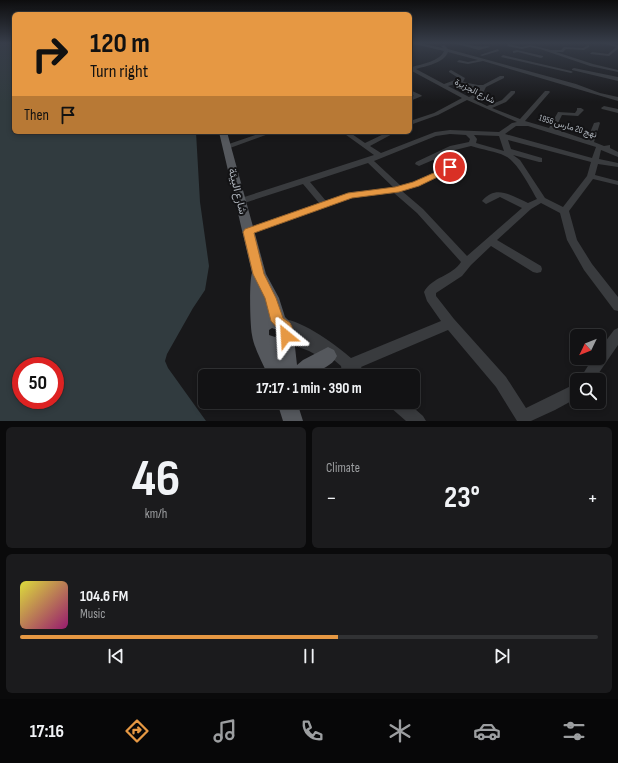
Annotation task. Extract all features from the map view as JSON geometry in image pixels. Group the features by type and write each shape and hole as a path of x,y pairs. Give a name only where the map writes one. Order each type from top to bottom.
{"main road":[{"name":"شارع البيئة","path":"224,134 259,274 271,298 283,330 288,369"},
{"name":"شارع البيئة","path":"259,274 257,284 261,313 262,336 274,369"},
{"path":"262,336 272,345 277,344 283,330"},
{"path":"306,369 328,356"}],"street":[{"path":"412,70 430,63"},
{"path":"496,63 552,79 566,80 588,90 618,99"},
{"path":"536,63 618,79"},
{"path":"566,80 572,70 579,63"},
{"path":"583,63 618,71"},
{"name":"شارع الجزيرة","path":"412,70 468,99 519,122"},
{"path":"451,71 463,79 460,83"},
{"path":"444,86 455,82 478,87 484,86 502,77"},
{"path":"412,122 436,114 480,94 484,86"},
{"path":"588,90 593,86"},
{"path":"488,108 504,101 513,92"},
{"path":"502,136 535,108 547,92"},
{"path":"412,93 419,96 412,98"},
{"path":"604,108 618,111"},
{"path":"551,130 560,113 576,115 581,110 580,109"},
{"name":"نهج 20 مارس 1956","path":"519,122 590,142 618,155"},
{"path":"590,142 597,122"},
{"path":"241,201 369,160 435,134 450,132 502,136 595,161 618,165"},
{"path":"227,146 265,134"},
{"path":"348,134 379,155"},
{"path":"366,145 389,134"},
{"path":"469,134 474,139 472,144"},
{"path":"502,136 508,152 517,162 542,200 564,211 572,240 588,267 618,306"},
{"path":"419,164 453,148 472,144 485,149 508,152 539,160"},
{"path":"564,211 591,176 598,149 603,147 618,149"},
{"path":"248,232 324,204 357,194 398,189 428,179 450,168 434,158"},
{"path":"369,160 420,211 467,262"},
{"path":"591,176 618,183"},
{"path":"305,181 324,204"},
{"path":"486,201 496,195 502,194 528,207"},
{"path":"542,200 528,207 467,262 460,273 436,286 430,292 431,298 450,323 501,382 522,419 550,406 570,394"},
{"path":"490,241 538,269"},
{"path":"358,369 450,323"},
{"path":"283,330 298,329 314,338 352,369"},
{"path":"283,330 351,369"},
{"path":"591,373 618,334"},
{"path":"403,409 418,421"}],"shaded area":[{"path":"0,63 12,63 12,134 196,134 200,202 209,266 205,290 167,354 165,361 168,368 206,421 0,421"}],"route":[{"path":"286,336 285,327 278,321 271,298 259,274 248,232 351,195 396,190 416,184 448,170 450,167"}]}
